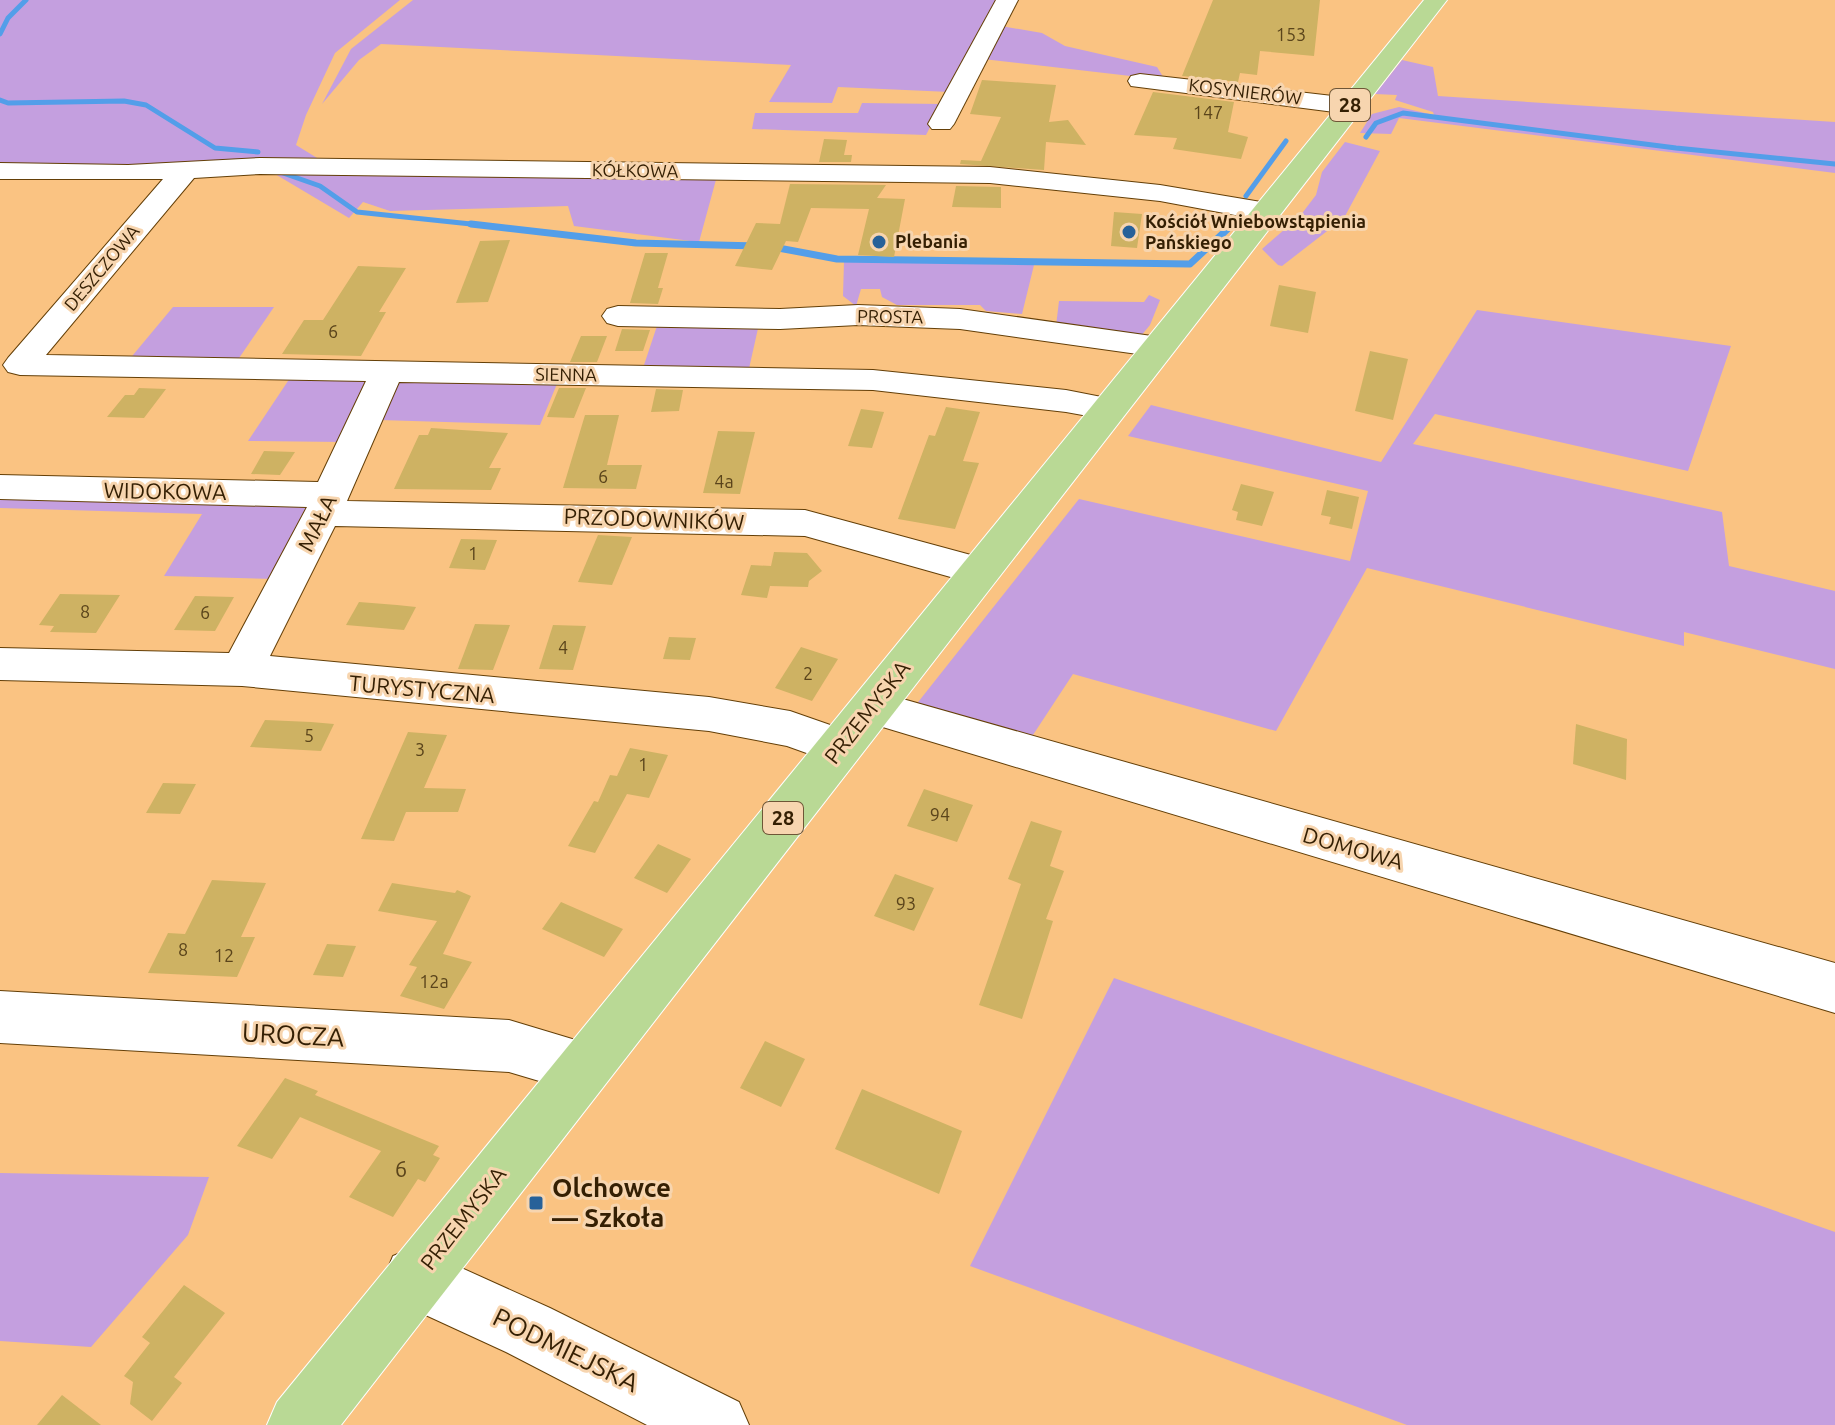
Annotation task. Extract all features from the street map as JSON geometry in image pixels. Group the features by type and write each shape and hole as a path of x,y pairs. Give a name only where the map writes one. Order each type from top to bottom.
{"main road":[{"name":"PRZEMYSKA","path":"300,1425 1267,212 1350,106 1399,36 1436,0"}],"street":[{"path":"941,124 1007,0"},
{"name":"KOSYNIERÓW","path":"1140,81 1350,106"},
{"name":"KÓŁKOWA","path":"0,171 185,171 276,166 990,175 1160,193 1267,212"},
{"name":"DESZCZOWA","path":"20,365 185,171"},
{"name":"PROSTA","path":"618,316 780,319 858,315 960,319 1159,347"},
{"name":"SIENNA","path":"20,365 386,374 873,380 1066,401 1110,409"},
{"name":"MAŁA","path":"242,670 327,504 386,374"},
{"name":"WIDOKOWA","path":"0,487 327,504"},
{"name":"PRZODOWNIKÓW","path":"327,504 805,523 979,571"},
{"name":"TURYSTYCZNA","path":"0,664 242,670 709,714 790,729 840,747"},
{"name":"DOMOWA","path":"871,707 1835,988"},
{"name":"UROCZA","path":"0,1017 509,1046 583,1067"},
{"name":"PODMIEJSKA","path":"415,1278 528,1330 716,1425"}],"shaded area":[{"path":"0,0 400,0 335,53 306,115 296,145 322,161 109,166 0,164"},
{"path":"413,0 1000,0 950,92 838,87 832,103 769,102 791,65 381,44 359,60 322,104 351,49"},
{"path":"1001,26 1042,33 1065,46 1157,67 1165,80 983,59"},
{"path":"1402,60 1433,67 1438,96 1835,122 1835,173 1399,118 1391,134 1360,133 1372,114 1399,107 1434,115 1433,112 1395,100 1397,95 1375,94"},
{"path":"862,103 942,104 926,135 752,129 755,113 858,113"},
{"path":"1345,142 1380,151 1344,218 1282,266 1278,265 1262,249 1300,216 1316,195 1322,172"},
{"path":"285,170 717,176 699,242 574,226 568,206 390,211 363,202 349,218 275,174"},
{"path":"844,261 1034,265 1022,314 986,311 980,305 897,305 882,297 880,289 861,289 856,306 843,296"},
{"path":"1149,295 1160,300 1150,325 1140,337 1056,326 1059,301 1144,302"},
{"path":"173,307 274,307 235,364 128,361"},
{"path":"1477,310 1731,346 1688,471 1435,414 1413,444 1722,512 1729,566 1835,591 1835,669 1684,632 1684,646 1367,568 1276,731 1073,674 1031,738 915,706 1079,499 1350,561 1368,491 1128,436 1151,405 1381,462"},
{"path":"658,323 759,324 748,373 642,371"},
{"path":"290,378 366,379 371,389 342,442 248,441"},
{"path":"395,378 559,379 540,425 380,420"},
{"path":"0,493 304,503 309,514 277,579 164,576 202,514 0,508"},
{"path":"1114,978 1835,1232 1835,1425 1407,1425 970,1266"},
{"path":"0,1173 209,1177 188,1235 91,1347 0,1341"}],"building":[{"path":"1213,0 1320,0 1314,56 1260,51 1257,75 1240,73 1238,82 1182,76"},
{"path":"982,80 1056,85 1049,122 1068,120 1086,145 1046,142 1044,170 960,164 961,160 981,161 1001,117 970,114"},
{"path":"1153,92 1234,102 1228,132 1248,137 1241,159 1173,149 1177,138 1134,135"},
{"path":"824,139 847,140 844,155 852,155 851,162 819,162"},
{"path":"790,184 886,185 877,198 905,199 894,257 858,255 869,209 811,208 798,242 786,241 772,270 735,266 756,223 780,224"},
{"path":"956,186 1001,187 1001,208 952,207"},
{"name":"Kościół Wniebowstąpienia Pańskiego","path":"1114,212 1142,214 1137,248 1111,246"},
{"path":"510,240 488,302 456,303 480,241"},
{"path":"645,253 668,253 658,288 663,288 658,304 630,303"},
{"path":"358,266 406,268 379,312 386,312 361,356 282,354 304,320 323,320"},
{"path":"1279,285 1316,292 1308,333 1270,326"},
{"path":"622,329 650,330 643,351 615,351"},
{"path":"581,336 607,336 597,362 570,362"},
{"path":"1370,351 1408,359 1393,420 1355,411"},
{"path":"139,388 166,389 144,418 107,417 125,395 134,395"},
{"path":"559,388 586,388 574,418 547,417"},
{"path":"656,389 683,390 679,411 651,412"},
{"path":"946,407 980,412 963,461 979,463 955,529 898,519 929,435 935,436"},
{"path":"861,409 884,412 872,448 848,446"},
{"path":"585,415 619,415 607,465 642,465 636,489 563,488"},
{"path":"431,428 508,433 489,468 501,468 491,490 394,489 419,435 428,435"},
{"path":"718,431 755,432 740,494 703,493"},
{"path":"264,451 295,452 280,475 251,474"},
{"path":"1241,484 1274,492 1262,526 1236,520 1238,512 1232,510"},
{"path":"1327,490 1359,497 1352,529 1329,524 1331,517 1321,515"},
{"path":"598,535 632,537 612,585 578,582"},
{"path":"461,539 497,540 485,570 449,568"},
{"path":"774,552 807,553 822,571 809,581 808,587 770,586 767,598 741,595 751,565 771,566"},
{"path":"60,594 120,595 96,633 50,632 54,626 39,625"},
{"path":"195,596 234,597 215,631 174,630"},
{"path":"359,602 416,607 404,630 346,625"},
{"path":"475,624 510,625 493,670 458,669"},
{"path":"553,625 586,626 573,670 539,669"},
{"path":"669,637 696,638 690,660 663,659"},
{"path":"801,647 838,659 812,701 775,688"},
{"path":"265,720 334,724 321,751 250,747"},
{"path":"1576,724 1627,739 1626,780 1573,764"},
{"path":"408,732 447,735 424,788 466,789 458,812 406,812 394,841 361,839"},
{"path":"630,748 668,755 649,798 627,794 595,853 568,846 594,801 598,802 610,775 617,776"},
{"path":"163,783 196,784 180,814 146,813"},
{"path":"924,789 973,805 957,842 907,826"},
{"path":"1031,821 1062,831 1050,866 1064,871 1046,919 1053,921 1022,1019 979,1005 1021,884 1008,879"},
{"path":"658,844 691,859 667,893 634,878"},
{"path":"895,874 934,888 914,931 874,916"},
{"path":"212,880 266,883 241,937 255,937 237,977 148,973 168,933 185,934"},
{"path":"392,883 455,893 457,890 471,896 443,954 472,962 444,1009 400,996 417,967 409,965 437,921 378,911"},
{"path":"561,902 623,929 604,957 542,929"},
{"path":"327,944 356,946 343,977 313,975"},
{"path":"765,1041 805,1059 781,1107 740,1088"},
{"path":"285,1078 318,1091 315,1095 439,1146 433,1155 440,1158 425,1182 418,1179 393,1217 349,1197 381,1151 300,1117 272,1159 237,1146"},
{"path":"862,1089 962,1131 939,1194 835,1149"},
{"path":"184,1285 225,1313 174,1377 182,1383 152,1421 130,1404 133,1382 124,1376 150,1343 142,1337"},
{"path":"62,1395 101,1425 37,1425"}],"waterway":[{"path":"0,34 8,18 26,0"},
{"path":"0,100 8,103 124,101 146,105 215,148 258,152"},
{"path":"1366,137 1376,123 1403,113 1676,148 1835,164"},
{"path":"1246,196 1286,141"},
{"path":"283,173 320,186 357,212 471,224"},
{"path":"1230,226 1244,213"},
{"path":"471,224 490,226"},
{"path":"471,224 636,243 758,246"},
{"path":"773,247 837,259 1190,264 1233,224"}],"place":[{"name":"Kościół Wniebowstąpienia Pańskiego","path":"1129,232"},
{"name":"Plebania","path":"879,242"},
{"name":"Olchowce — Szkoła","path":"536,1203"}]}
